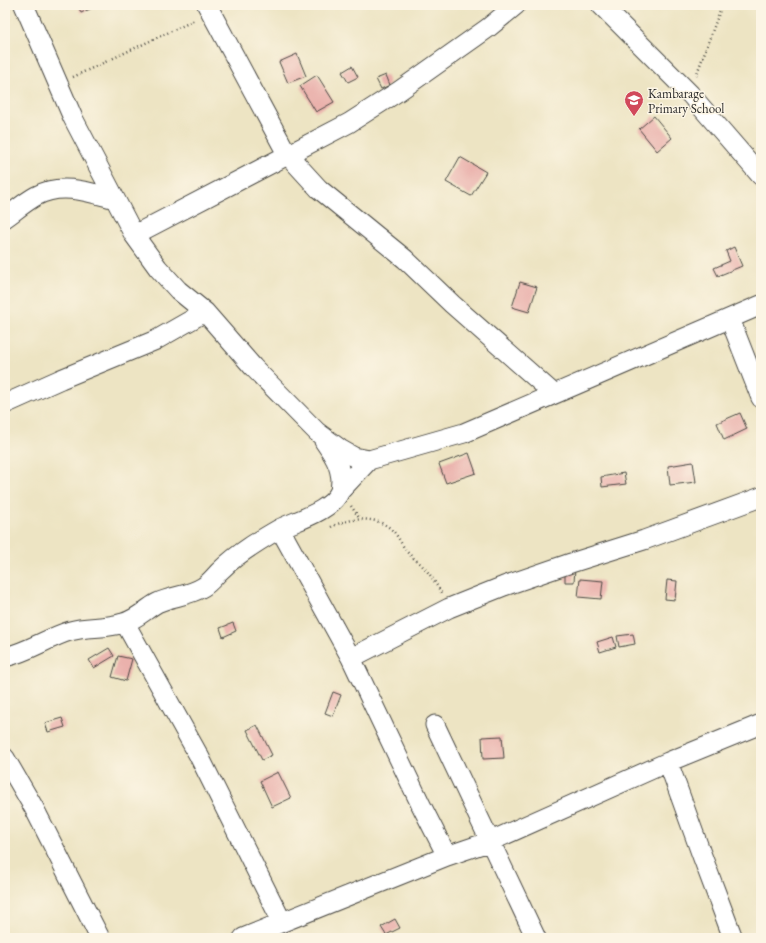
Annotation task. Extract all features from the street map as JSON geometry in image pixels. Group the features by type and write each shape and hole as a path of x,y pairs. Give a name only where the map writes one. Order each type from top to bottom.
{"street":[{"path":"24,5 73,118 134,235 158,268 178,290 205,312 253,367 317,432 340,449 354,457 369,460 464,433 761,305"},
{"path":"134,235 349,123 399,91 488,28 516,5"},
{"path":"601,5 690,94 761,176"},
{"path":"209,9 287,154 320,189 405,259 452,304 554,394"},
{"path":"5,218 37,196 56,189 78,189 115,199"},
{"path":"5,404 156,340 205,312"},
{"path":"730,319 761,398"},
{"path":"317,432 335,458 341,474 340,491"},
{"path":"5,657 31,648 71,630 125,623 161,601 187,594 201,588 212,581 222,569 250,547 280,529 321,510 331,502 369,460"},
{"path":"351,658 449,608 504,586 644,540 761,497"},
{"path":"280,529 351,658 447,856"},
{"path":"125,623 199,756 282,922"},
{"path":"243,938 447,856 491,841 668,762 761,724"},
{"path":"435,725 536,938"},
{"path":"5,758 34,808 100,938"},
{"path":"668,762 733,938"}],"path":[{"path":"690,94 722,5"},
{"path":"58,84 209,9"},
{"path":"328,528 341,522 360,519 381,522 392,530 410,555 430,574 449,608"}],"building":[{"path":"78,5 99,5 81,13"},
{"path":"297,54 306,76 288,83 279,62"},
{"path":"352,66 358,77 348,82 342,72"},
{"path":"317,75 334,102 316,112 300,86"},
{"path":"386,75 390,85 381,89 376,79"},
{"path":"654,116 672,138 657,151 639,129"},
{"path":"460,157 486,172 471,196 446,182"},
{"path":"734,247 742,266 718,276 714,268 730,261 726,251"},
{"path":"520,282 537,287 529,312 512,307"},
{"path":"740,413 747,429 724,440 717,423"},
{"path":"469,453 476,473 446,483 439,464"},
{"path":"693,462 696,482 670,485 668,466"},
{"path":"624,473 626,484 602,487 601,477"},
{"path":"565,568 575,569 574,582 565,582"},
{"path":"580,579 603,581 601,599 578,597"},
{"path":"667,580 677,581 675,600 665,599"},
{"path":"233,623 236,631 223,637 220,628"},
{"path":"633,634 635,644 619,647 617,636"},
{"path":"613,637 616,647 600,652 597,642"},
{"path":"109,648 114,656 94,668 89,660"},
{"path":"118,656 132,659 126,681 112,677"},
{"path":"333,692 341,695 333,716 325,713"},
{"path":"62,718 65,727 48,732 45,723"},
{"path":"257,725 272,755 262,760 247,730"},
{"path":"502,736 504,758 483,759 482,737"},
{"path":"278,772 291,798 272,807 260,781"},
{"path":"395,919 400,928 386,935 381,927"}],"place":[{"name":"Kambarage Primary School","path":"634,117"}]}
